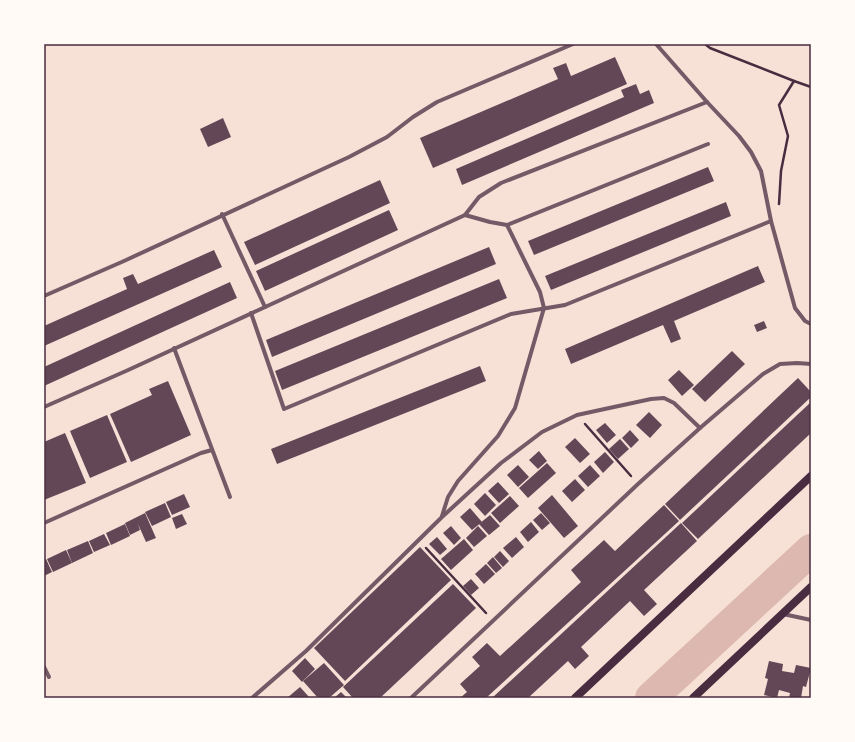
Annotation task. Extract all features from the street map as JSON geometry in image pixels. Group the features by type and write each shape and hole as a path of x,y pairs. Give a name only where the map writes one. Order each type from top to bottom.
{"main road":[{"path":"574,698 811,476"},
{"path":"693,698 811,587"}],"street":[{"path":"44,296 124,261 222,214 342,160 387,137 413,117 437,102 573,44"},
{"path":"656,44 707,102 740,136 750,152 760,172 771,221 795,308 805,321 811,324"},
{"path":"44,407 126,371 465,215 479,197 501,183 707,102"},
{"path":"465,215 507,225 708,144"},
{"path":"222,214 265,307"},
{"path":"251,313 284,409 511,314 565,305 771,221"},
{"path":"442,517 448,497 458,482 498,436 515,408 544,308 540,292 507,225"},
{"path":"174,348 230,497"},
{"path":"412,698 638,484 763,374 780,364 811,364"},
{"path":"252,698 306,651 442,517 501,463 542,432 577,415 651,399 664,398 674,403 700,428"},
{"path":"44,523 201,453 212,450"},
{"path":"783,614 811,620"},
{"path":"44,667 49,677"}],"path":[{"path":"705,44 710,48 811,87"},
{"path":"771,221 780,203 781,171 788,136 779,104 794,81"},
{"path":"577,415 638,484"},
{"path":"418,540 494,620"}],"building":[{"path":"615,57 627,84 433,168 420,138 558,79 553,68 566,63 571,76"},
{"path":"636,84 640,94 649,90 654,103 462,185 456,169 624,97 621,90"},
{"path":"223,118 231,137 208,147 200,129"},
{"path":"708,167 714,181 534,255 528,241"},
{"path":"380,180 390,203 255,265 244,242"},
{"path":"726,202 731,216 551,290 545,276"},
{"path":"389,210 398,230 265,291 256,271"},
{"path":"489,247 496,264 272,357 266,340"},
{"path":"214,250 222,267 44,346 44,326 127,289 123,278 133,274 138,284"},
{"path":"758,266 765,282 674,321 681,339 671,343 663,325 571,364 565,349"},
{"path":"499,279 507,298 282,390 275,371"},
{"path":"230,282 237,298 44,386 44,367"},
{"path":"764,321 767,328 757,332 754,325"},
{"path":"732,351 745,364 705,402 692,389"},
{"path":"480,366 486,381 277,464 271,449"},
{"path":"679,370 694,385 682,396 668,380"},
{"path":"798,378 811,392 811,397 680,520 665,504"},
{"path":"168,381 191,435 131,462 110,414 152,395 149,389"},
{"path":"811,402 811,433 698,539 682,523"},
{"path":"649,412 662,425 650,438 636,425"},
{"path":"107,415 127,462 90,478 70,431"},
{"path":"605,423 616,435 607,443 596,430"},
{"path":"630,430 639,440 631,448 622,438"},
{"path":"65,433 86,483 44,500 44,442"},
{"path":"575,438 590,454 580,463 565,447"},
{"path":"620,439 629,449 618,459 609,449"},
{"path":"539,451 547,461 538,469 529,460"},
{"path":"605,452 614,462 603,473 594,462"},
{"path":"547,463 556,473 528,498 519,488"},
{"path":"518,465 529,477 518,487 507,475"},
{"path":"590,465 600,476 588,487 578,476"},
{"path":"575,479 585,490 572,502 562,491"},
{"path":"498,482 509,494 499,503 488,491"},
{"path":"485,493 496,505 485,516 474,504"},
{"path":"184,494 190,507 172,515 166,502"},
{"path":"552,495 578,526 564,538 538,508"},
{"path":"510,496 519,506 500,523 491,513"},
{"path":"165,503 171,517 152,526 145,512"},
{"path":"664,505 679,521 486,698 460,698 467,692 460,684 480,666 472,657 487,643 500,656 581,582 571,570 604,540 615,551"},
{"path":"470,508 482,522 472,530 460,517"},
{"path":"145,513 156,538 146,542 138,524 140,530 130,535 125,523"},
{"path":"541,513 550,523 542,530 533,520"},
{"path":"182,514 187,524 176,529 172,518"},
{"path":"490,515 500,526 489,535 479,524"},
{"path":"531,522 539,532 528,542 520,532"},
{"path":"681,523 697,541 644,590 657,604 644,616 630,601 581,647 589,656 575,669 568,661 528,698 492,698"},
{"path":"125,524 130,536 111,545 106,533"},
{"path":"451,526 461,538 454,545 443,533"},
{"path":"478,526 487,536 474,547 466,538"},
{"path":"104,534 110,545 94,552 89,541"},
{"path":"437,537 447,549 440,555 429,544"},
{"path":"516,537 524,547 512,558 503,548"},
{"path":"464,539 473,550 451,570 441,559"},
{"path":"88,541 93,553 72,563 67,550"},
{"path":"420,547 451,580 345,681 314,648"},
{"path":"66,550 72,563 53,572 47,559"},
{"path":"500,551 509,561 503,567 494,557"},
{"path":"493,557 502,568 496,573 487,563"},
{"path":"44,559 46,559 52,572 44,576"},
{"path":"486,564 495,574 484,584 475,574"},
{"path":"471,579 479,588 471,595 463,586"},
{"path":"453,584 476,608 380,698 353,698 343,687"},
{"path":"305,658 315,669 302,682 292,671"},
{"path":"769,661 783,664 782,671 794,673 796,665 811,668 806,687 803,686 801,698 789,698 790,693 779,690 777,698 764,695 768,679 765,678"},
{"path":"324,663 344,685 329,698 318,698 303,681"},
{"path":"300,687 310,698 287,698"},
{"path":"341,692 347,698 334,698"}],"waterway":[{"path":"651,698 811,550"}]}
